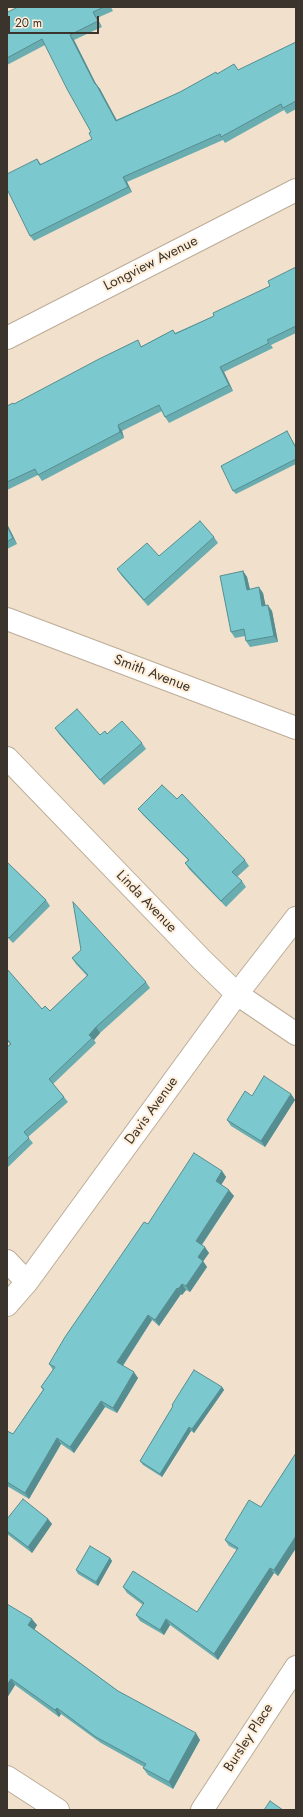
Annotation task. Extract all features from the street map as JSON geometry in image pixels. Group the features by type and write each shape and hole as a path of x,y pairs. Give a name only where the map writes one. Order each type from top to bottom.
{"street":[{"name":"Longview Avenue","path":"7,338 296,190"},
{"name":"Smith Avenue","path":"7,619 296,728"},
{"name":"Linda Avenue","path":"7,758 195,953 237,994 296,1034"},
{"name":"Davis Avenue","path":"7,1305 27,1282 237,994 296,918"},
{"path":"7,1261 27,1282"},
{"name":"Bursley Place","path":"202,1810 296,1667"},
{"path":"7,1777 58,1810"}],"building":[{"path":"18,7 104,7 93,12 98,21 70,35 116,121 180,92 234,64 238,70 296,42 296,101 283,108 281,104 221,137 220,134 123,177 128,187 30,236 7,189 7,174 37,159 40,165 92,139 89,133 91,132 42,39 7,58 7,11 8,12"},
{"path":"296,267 296,326 267,340 269,343 220,367 229,385 165,417 159,405 118,425 120,432 38,475 35,469 7,482 7,406 13,403 14,404 138,340 141,347 173,330 175,334 214,316 213,313 270,286 268,281"},
{"path":"287,431 296,448 296,459 233,491 221,466"},
{"path":"200,521 214,537 144,600 117,569 147,543 159,556"},
{"path":"7,526 13,538 7,542"},
{"path":"243,571 247,590 259,587 262,606 268,605 274,636 246,641 244,629 231,632 220,576"},
{"path":"77,709 100,735 105,731 107,734 122,721 142,743 100,780 55,728"},
{"path":"162,785 177,799 182,794 245,860 232,872 242,881 221,901 185,863 189,860 138,809"},
{"path":"7,862 46,900 9,938 7,936"},
{"path":"73,902 146,982 96,1027 89,1035 92,1038 49,1079 64,1097 24,1132 29,1138 7,1159 7,1047 11,1044 7,1039 7,969 42,1009 45,1006 50,1011 88,975 72,958 81,950"},
{"path":"264,1076 291,1094 261,1141 227,1120 245,1091 252,1096"},
{"path":"194,1153 222,1171 216,1181 229,1190 196,1241 205,1247 198,1257 203,1261 186,1286 182,1284 178,1289 177,1288 155,1320 148,1315 117,1362 134,1372 113,1408 101,1401 70,1447 57,1438 25,1493 7,1482 7,1431 13,1434 44,1389 41,1387 55,1367 49,1364 65,1337 144,1222 148,1224"},
{"path":"194,1370 222,1387 192,1429 189,1427 160,1474 140,1461"},
{"path":"296,1453 296,1536 274,1570 270,1568 214,1654 166,1619 160,1630 136,1615 144,1603 123,1587 133,1571 197,1612 238,1548 225,1540 249,1500 261,1507"},
{"path":"23,1499 48,1519 28,1547 7,1531 7,1519"},
{"path":"90,1546 110,1558 96,1582 76,1570"},
{"path":"7,1604 32,1619 28,1625 118,1691 196,1733 169,1782 143,1768 146,1764 96,1737 57,1708 55,1710 11,1679 7,1685"},
{"path":"270,1801 283,1810 264,1810"}]}
